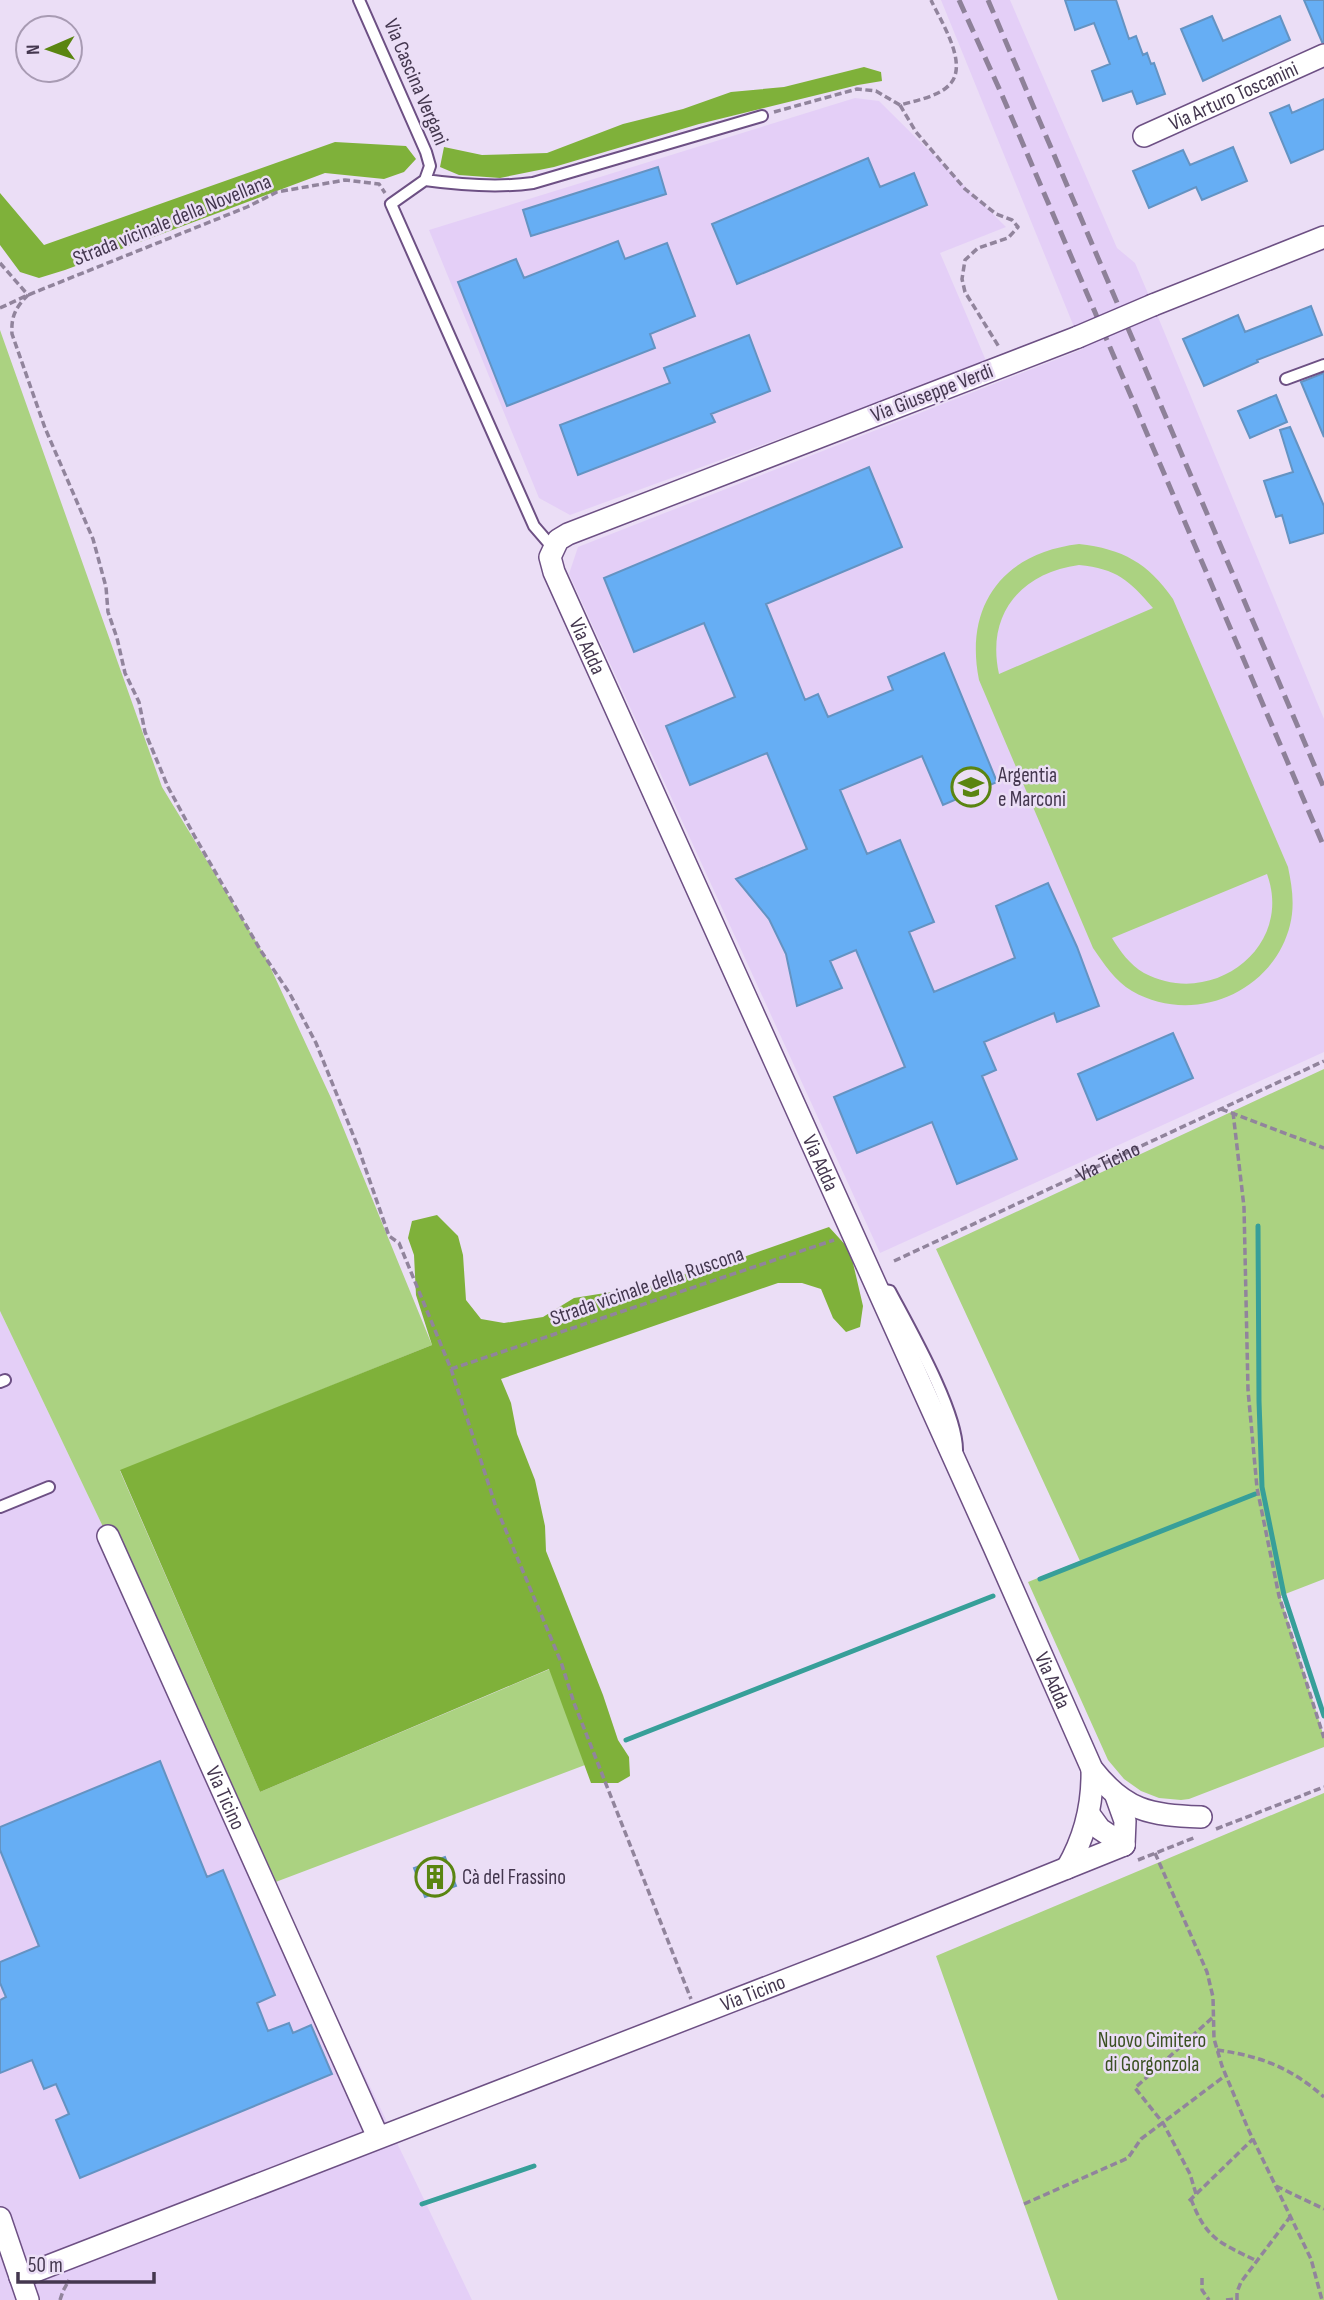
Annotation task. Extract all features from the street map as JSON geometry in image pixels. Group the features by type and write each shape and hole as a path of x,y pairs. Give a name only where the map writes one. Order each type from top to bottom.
{"street":[{"name":"Via Arturo Toscanini","path":"1143,136 1324,55"},
{"name":"Via Giuseppe Verdi","path":"551,552 558,540 569,534 1078,337 1153,304 1324,237"},
{"name":"Via Adda","path":"551,552 554,572 957,1464 1091,1769 1116,1796 1150,1812 1201,1817"},
{"name":"Via Ticino","path":"108,1536 378,2137"},
{"name":"Via Adda","path":"1067,1868 1082,1841 1088,1814 1091,1769"},
{"name":"Via Adda","path":"1116,1796 1125,1821 1124,1845"},
{"path":"1088,1814 1100,1829 1124,1845"},
{"name":"Via Ticino","path":"20,2277 1124,1845"},
{"path":"0,2218 28,2300"}],"lane":[{"name":"Via Cascina Vergani","path":"359,0 426,152 430,166 425,180"},
{"path":"391,204 425,180 482,186 533,183 762,116"},
{"name":"Via Adda","path":"391,204 534,526 551,552"},
{"path":"1286,379 1324,365"},
{"path":"0,1507 49,1487"}],"path":[{"path":"900,105 931,97 951,84 955,72 953,43 931,0"},
{"path":"762,116 857,89 876,91 900,105 916,132 965,189 996,214 1012,220 1018,227 1008,237 978,248 965,260 962,279 965,292 1004,355"},
{"name":"Strada vicinale della Novellana","path":"0,308 247,207 276,192 345,180 379,184 391,204"},
{"path":"0,263 27,295 16,307 11,320 12,334 45,428 93,539 106,587 108,612 125,673 139,702 145,732 168,787 195,837 261,951 290,994 316,1043 358,1147 389,1236 399,1243 451,1369 496,1507 561,1662 574,1703 696,2014"},
{"name":"Via Ticino","path":"894,1261 1324,1061"},
{"path":"1221,1109 1324,1148"},
{"path":"1233,1112 1244,1207 1248,1390 1257,1488 1279,1596 1324,1738"},
{"name":"Strada vicinale della Ruscona","path":"451,1369 852,1233"},
{"path":"1155,1853 1207,1972 1213,1997 1217,2050 1226,2075 1253,2139 1311,2259 1322,2300"},
{"path":"1196,2194 1190,2174 1163,2123 1135,2091 1135,2086 1213,2017"},
{"path":"1217,2050 1250,2055 1285,2069 1324,2097"},
{"path":"1024,2204 1128,2158 1141,2139 1226,2075"},
{"path":"1253,2139 1190,2200 1207,2232 1221,2243 1257,2261"},
{"path":"1276,2186 1324,2208"},
{"path":"1226,2300 1237,2299 1239,2286 1290,2217"},
{"path":"1202,2277 1202,2290 1209,2300"}],"shaded area":[{"name":"Argentia e Marconi","path":"941,0 1010,0 1117,248 1135,263 1324,719 1324,1052 880,1253 569,574 578,547 1083,349"},
{"path":"855,98 879,101 1006,227 940,253 987,363 570,515 539,498 429,230"},
{"path":"0,1311 273,1883 472,2300 0,2300"}],"green space":[{"path":"864,67 881,72 882,81 699,124 554,167 500,178 459,175 440,167 444,147 482,155 547,153 623,124 683,109 731,92 784,87"},
{"path":"335,142 406,146 416,159 404,172 384,179 325,173 39,278 20,272 0,245 0,193 44,245"},
{"path":"0,330 162,787 266,958 331,1098 432,1345 120,1471 260,1792 550,1669 585,1765 273,1883 0,1311"},
{"path":"1079,544 1121,554 1144,567 1173,599 1288,867 1292,910 1290,925 1281,949 1267,969 1249,985 1228,997 1180,1005 1156,1001 1126,987 1106,966 1093,948 979,680 976,653 978,628 984,606 995,587 1010,571 1029,558 1052,549","holes":["1079,565 1113,573 1129,583 1153,608 999,674 996,653 998,633 1012,600 1024,587 1040,577","1267,874 1272,901 1269,926 1258,947 1241,965 1220,977 1196,983 1170,982 1144,973 1134,966 1112,938"]},
{"path":"1324,1069 1324,1579 1280,1596 1324,1737 1324,1747 1189,1799 1159,1798 1141,1791 1124,1779 1108,1760 1028,1582 1080,1561 936,1249"},
{"path":"437,1215 458,1236 463,1255 466,1300 481,1319 504,1323 543,1317 574,1298 655,1285 703,1266 738,1259 829,1227 850,1250 863,1306 860,1327 846,1332 833,1318 821,1289 802,1283 778,1283 501,1379 511,1403 517,1434 535,1480 545,1526 546,1551 618,1740 629,1757 630,1776 618,1783 591,1783 549,1669 260,1792 120,1470 432,1345 416,1295 414,1255 408,1238 412,1221"},
{"name":"Nuovo Cimitero di Gorgonzola","path":"1324,1793 1324,2300 1058,2300 936,1956"}],"building":[{"path":"1065,0 1116,0 1129,39 1136,36 1143,55 1147,53 1151,64 1154,63 1165,94 1137,104 1132,91 1103,101 1092,71 1110,64 1094,23 1075,30"},
{"path":"1304,0 1324,0 1324,42 1322,42"},
{"path":"1212,16 1223,41 1280,16 1290,40 1203,81 1181,29"},
{"path":"1324,99 1324,149 1291,163 1270,113 1289,105 1292,113"},
{"path":"1233,147 1247,181 1202,200 1196,187 1149,208 1133,171 1183,150 1190,165"},
{"path":"868,158 880,187 914,173 927,205 737,284 712,224"},
{"path":"658,167 666,194 531,236 523,210"},
{"path":"618,241 625,259 667,243 695,316 650,334 655,348 507,406 458,282 516,259 524,278"},
{"path":"1311,306 1322,335 1257,360 1258,362 1204,386 1183,339 1238,315 1245,332"},
{"path":"749,335 770,391 711,414 715,422 578,475 560,425 670,383 664,368"},
{"path":"1324,373 1324,437 1301,382"},
{"path":"1276,395 1287,422 1250,438 1238,411"},
{"path":"1290,427 1324,506 1324,533 1290,543 1282,515 1276,517 1264,481 1293,472 1280,430"},
{"path":"869,467 902,547 766,604 805,700 818,694 828,717 893,690 888,677 944,653 997,782 943,805 922,756 840,790 867,854 900,840 934,922 909,932 934,992 1015,958 996,906 1048,883 1077,947 1099,1006 1057,1022 1054,1013 984,1042 996,1070 982,1076 1017,1159 957,1184 932,1122 857,1153 834,1097 905,1067 856,950 830,961 842,988 797,1006 786,954 769,919 736,879 807,849 767,753 690,785 666,726 735,697 704,623 634,652 604,578"},
{"path":"1173,1033 1193,1078 1097,1120 1078,1074"},
{"path":"160,1761 207,1877 223,1870 275,1995 257,2003 268,2031 289,2023 293,2033 311,2025 332,2074 80,2178 56,2120 69,2114 56,2084 44,2089 32,2060 0,2073 0,2000 6,1997 0,1983 0,1962 39,1946 0,1850 0,1827"},
{"name":"Cà del Frassino","path":"445,1857 456,1886 425,1897 414,1868"}],"waterway":[{"path":"1258,1226 1262,1487 1284,1595 1324,1716"},
{"path":"1040,1579 1255,1494"},
{"path":"626,1740 993,1596"},
{"path":"422,2204 534,2166"}],"railway":[{"path":"959,0 1324,847"},
{"path":"988,0 1324,788"}],"place":[{"name":"Argentia e Marconi","path":"971,787"},
{"name":"Cà del Frassino","path":"435,1877"}]}
